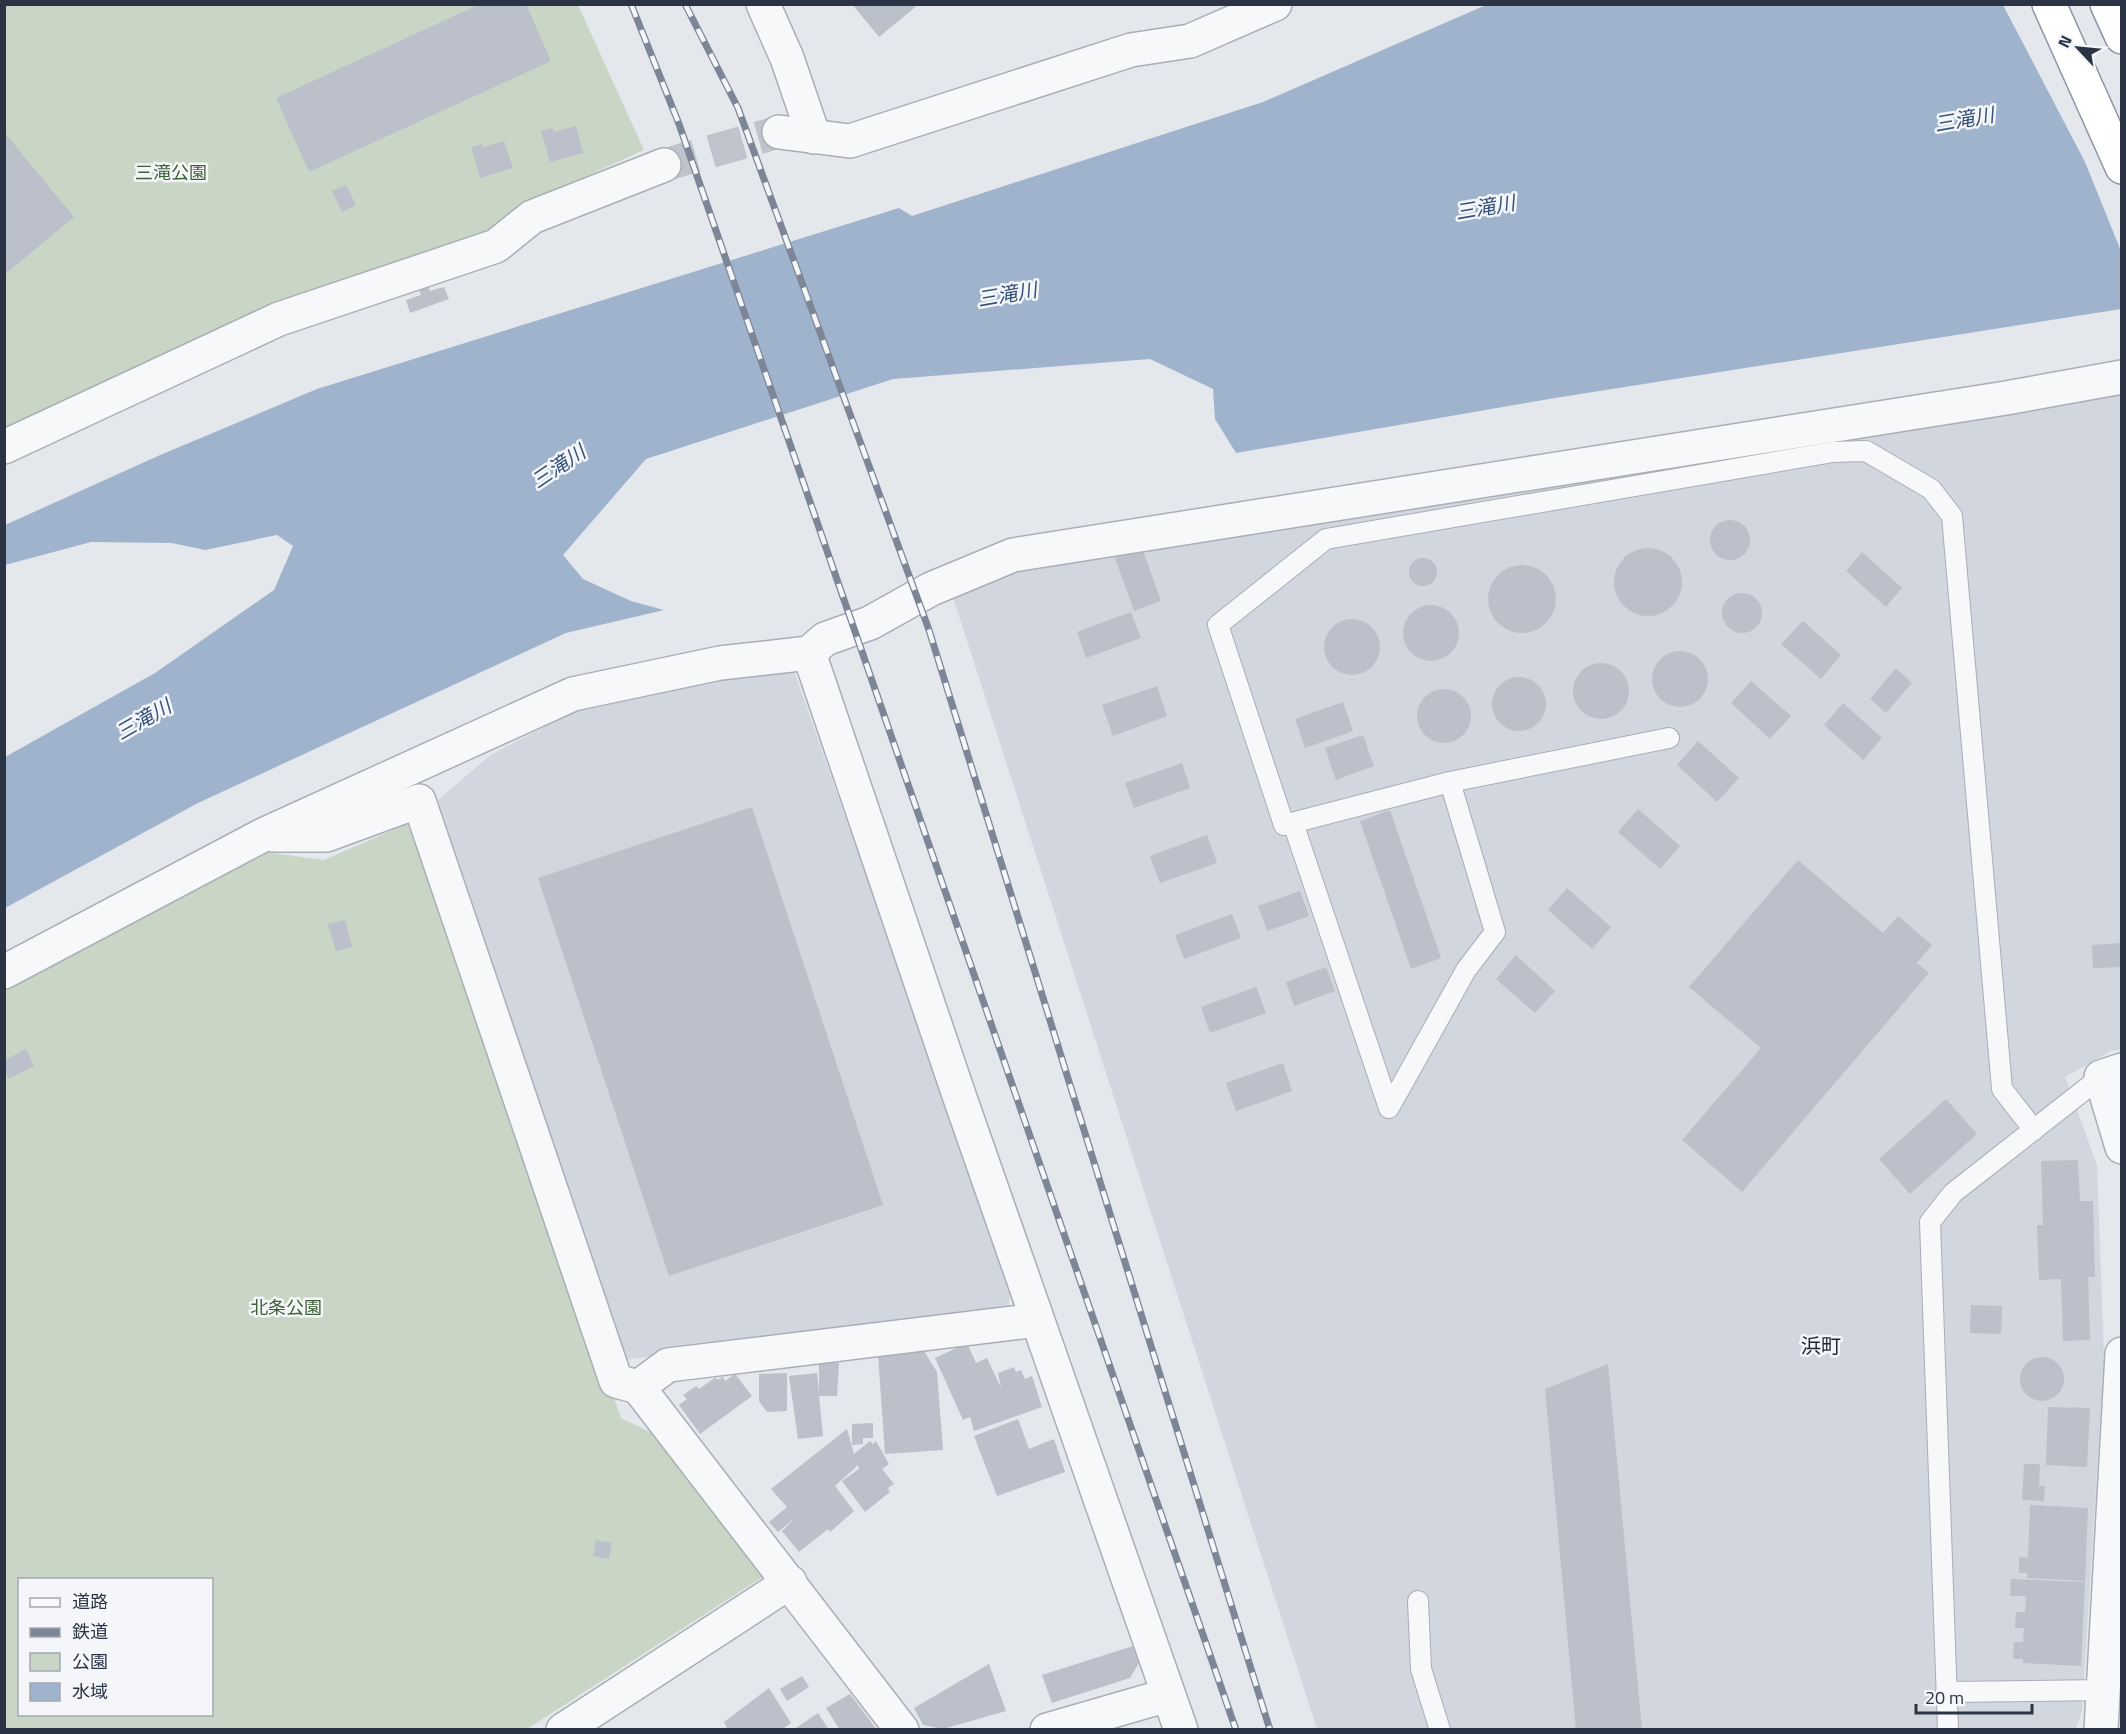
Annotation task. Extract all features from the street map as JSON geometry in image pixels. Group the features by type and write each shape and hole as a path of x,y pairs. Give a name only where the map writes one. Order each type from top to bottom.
{"highway":[{"path":"2049,4 2121,166"},
{"path":"2107,4 2121,37"}],"street":[{"path":"763,4 787,58 814,137"},
{"path":"779,132 850,141 1131,50 1190,41 1275,4"},
{"path":"4,447 279,319 496,246 532,218 664,165"},
{"path":"4,972 263,835 573,694 720,663 809,653 825,639 870,623 931,589 1013,555 2006,398 2121,377"},
{"path":"809,653 1180,1730"},
{"path":"263,835 326,835 419,801 615,1381 638,1387 902,1730"},
{"path":"2111,1073 2121,1147"},
{"path":"638,1387 668,1365 1037,1320"},
{"path":"2107,1713 2121,1354"},
{"path":"563,1730 790,1582"},
{"path":"1047,1730 1168,1695"}],"lane":[{"path":"1669,738 1450,782 1284,825 1218,625 1326,539 1833,452 1866,451 1931,489 1952,516 2002,1089 2034,1130"},
{"path":"1293,823 1389,1108 1466,970 1495,932 1450,782"},
{"path":"1948,1730 1930,1222 1953,1193 2111,1073"},
{"path":"1418,1602 1421,1669 1440,1730"},
{"path":"1946,1692 2107,1713"}],"shaded area":[{"path":"2121,393 2121,1049 2111,1051 2065,1077 2097,1165 2104,1356 2082,1711 2076,1729 1317,1729 953,597 1012,565"},
{"path":"793,668 1011,1290 1008,1309 625,1360 438,800 492,754 593,702 721,672"}],"green space":[{"name":"三滝公園","path":"5,5 578,5 644,150 525,204 486,236 299,298 5,428"},
{"name":"北条公園","path":"407,824 425,856 621,1418 658,1436 767,1574 527,1729 5,1730 5,991 264,852 324,860"}],"water":[{"name":"三滝川","path":"1486,5 2121,5 2121,309 1555,398 1236,453 1215,419 1213,389 1150,359 893,379 646,459 563,555 583,579 631,601 664,610 566,633 198,803 5,908 5,757 155,673 274,590 293,546 277,535 205,550 172,543 91,542 5,565 5,525 158,456 317,389 899,208 912,216 1263,102"}],"pier":[{"path":"2003,5 2121,5 2121,251 2085,162"}],"building":[{"path":"480,4 526,4 551,61 309,172 276,98"},
{"path":"852,4 919,4 879,37"},
{"path":"576,126 583,153 550,162 541,131 553,128 554,132"},
{"path":"4,132 74,217 4,275"},
{"path":"504,141 513,168 480,178 471,147 482,144 483,147"},
{"path":"346,185 356,205 342,212 332,191"},
{"path":"427,283 430,291 444,287 449,299 410,313 406,300 421,295 418,287"},
{"path":"1730,520 1738,521 1744,526 1749,532 1749,548 1744,554 1738,559 1730,560 1722,559 1716,554 1711,548 1710,540 1711,532 1716,526 1722,521"},
{"path":"1142,548 1161,601 1134,611 1115,558"},
{"path":"1648,548 1661,551 1672,558 1679,569 1682,582 1679,595 1672,606 1661,613 1648,616 1635,613 1624,606 1617,595 1614,582 1617,569 1624,558 1635,551"},
{"path":"1862,552 1902,588 1886,607 1846,571"},
{"path":"1423,558 1433,562 1437,572 1433,582 1423,586 1413,582 1409,572 1413,562"},
{"path":"1522,565 1535,568 1546,575 1553,586 1556,599 1553,612 1546,623 1535,630 1522,633 1509,630 1498,623 1491,612 1488,599 1491,586 1498,575 1509,568"},
{"path":"1742,593 1750,594 1756,599 1761,605 1761,621 1756,627 1750,632 1742,633 1734,632 1728,627 1723,621 1722,613 1723,605 1728,599 1734,594"},
{"path":"1431,605 1451,613 1459,633 1451,653 1431,661 1411,653 1403,633 1411,613"},
{"path":"1131,612 1141,638 1086,658 1077,632"},
{"path":"1352,619 1367,624 1375,632 1380,647 1375,662 1367,670 1352,675 1337,670 1329,662 1324,647 1329,632 1337,624"},
{"path":"1803,621 1841,655 1821,679 1781,644"},
{"path":"1680,651 1695,656 1703,664 1708,679 1703,694 1695,702 1680,707 1665,702 1657,694 1652,679 1657,664 1665,656"},
{"path":"1601,663 1616,668 1624,676 1629,691 1624,706 1616,714 1601,719 1586,714 1578,706 1573,691 1578,676 1586,668"},
{"path":"1896,668 1912,683 1886,713 1870,699"},
{"path":"1514,677 1524,677 1534,681 1542,689 1546,704 1542,719 1534,727 1524,731 1514,731 1504,727 1496,719 1492,709 1492,699 1496,689 1504,681"},
{"path":"1751,681 1791,716 1770,739 1731,703"},
{"path":"1157,686 1167,716 1113,736 1102,705"},
{"path":"1439,689 1449,689 1459,693 1467,701 1471,716 1467,731 1459,739 1449,743 1439,743 1429,739 1421,731 1417,721 1417,711 1421,701 1429,693"},
{"path":"1343,702 1353,731 1305,748 1295,719"},
{"path":"1843,703 1882,738 1863,760 1824,725"},
{"path":"1363,735 1374,766 1336,780 1325,748"},
{"path":"1698,741 1739,778 1717,802 1677,765"},
{"path":"1182,763 1190,788 1134,808 1125,783"},
{"path":"752,807 883,1205 669,1276 538,878"},
{"path":"1638,809 1680,846 1660,869 1618,832"},
{"path":"1390,810 1441,958 1411,969 1360,821"},
{"path":"1207,835 1217,863 1160,883 1150,856"},
{"path":"1798,860 1883,933 1898,916 1932,945 1917,963 1929,973 1742,1192 1682,1140 1761,1048 1689,987"},
{"path":"1567,888 1611,927 1592,949 1548,910"},
{"path":"1300,891 1309,916 1267,931 1258,906"},
{"path":"1232,914 1241,938 1184,959 1175,935"},
{"path":"345,920 352,947 336,951 328,924"},
{"path":"2122,943 2122,967 2093,968 2092,945"},
{"path":"1516,955 1555,991 1535,1013 1496,979"},
{"path":"1326,967 1335,991 1294,1006 1286,982"},
{"path":"1256,987 1266,1013 1210,1033 1201,1007"},
{"path":"26,1049 34,1066 9,1079 5,1071 5,1060"},
{"path":"1283,1063 1292,1091 1236,1111 1226,1083"},
{"path":"1946,1099 1977,1134 1910,1194 1879,1159"},
{"path":"2078,1160 2080,1201 2093,1201 2095,1277 2088,1277 2090,1340 2063,1341 2061,1279 2039,1280 2037,1225 2043,1225 2041,1161"},
{"path":"1971,1305 2002,1306 2001,1334 1970,1333"},
{"path":"967,1343 976,1363 987,1358 1001,1388 998,1373 1014,1367 1016,1372 1021,1370 1025,1379 1032,1376 1042,1407 974,1431 970,1417 963,1420 935,1358"},
{"path":"924,1351 937,1372 943,1450 885,1454 878,1355"},
{"path":"2042,1357 2051,1358 2058,1363 2063,1370 2063,1388 2058,1395 2051,1400 2042,1401 2033,1400 2026,1395 2021,1388 2020,1379 2021,1370 2026,1363 2033,1358"},
{"path":"819,1363 839,1363 837,1396 819,1396 823,1436 798,1439 789,1376 817,1373 819,1394"},
{"path":"1608,1364 1642,1730 1576,1730 1545,1389"},
{"path":"787,1373 787,1411 767,1412 759,1401 759,1374"},
{"path":"735,1374 752,1396 700,1434 679,1405 687,1399 683,1395 696,1386 699,1389 716,1377 717,1380 723,1377 725,1381"},
{"path":"2048,1407 2090,1408 2087,1467 2046,1465"},
{"path":"1018,1419 1029,1449 1054,1439 1065,1472 997,1496 974,1436"},
{"path":"873,1423 873,1438 863,1438 863,1444 852,1445 852,1424"},
{"path":"847,1429 854,1454 870,1441 873,1444 876,1441 889,1464 882,1469 894,1484 888,1488 890,1492 865,1512 842,1481 859,1469 858,1465 835,1486 854,1511 830,1532 828,1529 799,1552 782,1531 796,1517 778,1532 769,1522 787,1507 771,1489"},
{"path":"2024,1464 2040,1464 2039,1486 2045,1486 2044,1501 2022,1500"},
{"path":"2030,1505 2088,1508 2085,1581 2027,1578 2027,1573 2019,1573 2019,1557 2028,1558"},
{"path":"596,1540 612,1543 609,1559 593,1556"},
{"path":"2011,1579 2085,1582 2081,1666 2023,1663 2023,1659 2013,1659 2014,1642 2023,1642 2024,1628 2015,1628 2016,1612 2025,1612 2026,1596 2010,1596"},
{"path":"1133,1646 1139,1663 1130,1678 1052,1703 1042,1675"},
{"path":"989,1664 1006,1711 943,1729 923,1725 914,1708"},
{"path":"802,1676 809,1687 787,1701 780,1689"},
{"path":"769,1688 791,1723 781,1730 728,1730 724,1722"},
{"path":"850,1694 877,1730 840,1730 826,1708"},
{"path":"818,1713 829,1730 793,1730"}],"tunnel":[{"path":"664,165 779,132"}],"railway":[{"path":"631,4 679,124 1236,1730"},
{"path":"685,4 738,108 929,630 1270,1730"}],"district":[{"name":"浜町","path":"1821,1345"}]}
